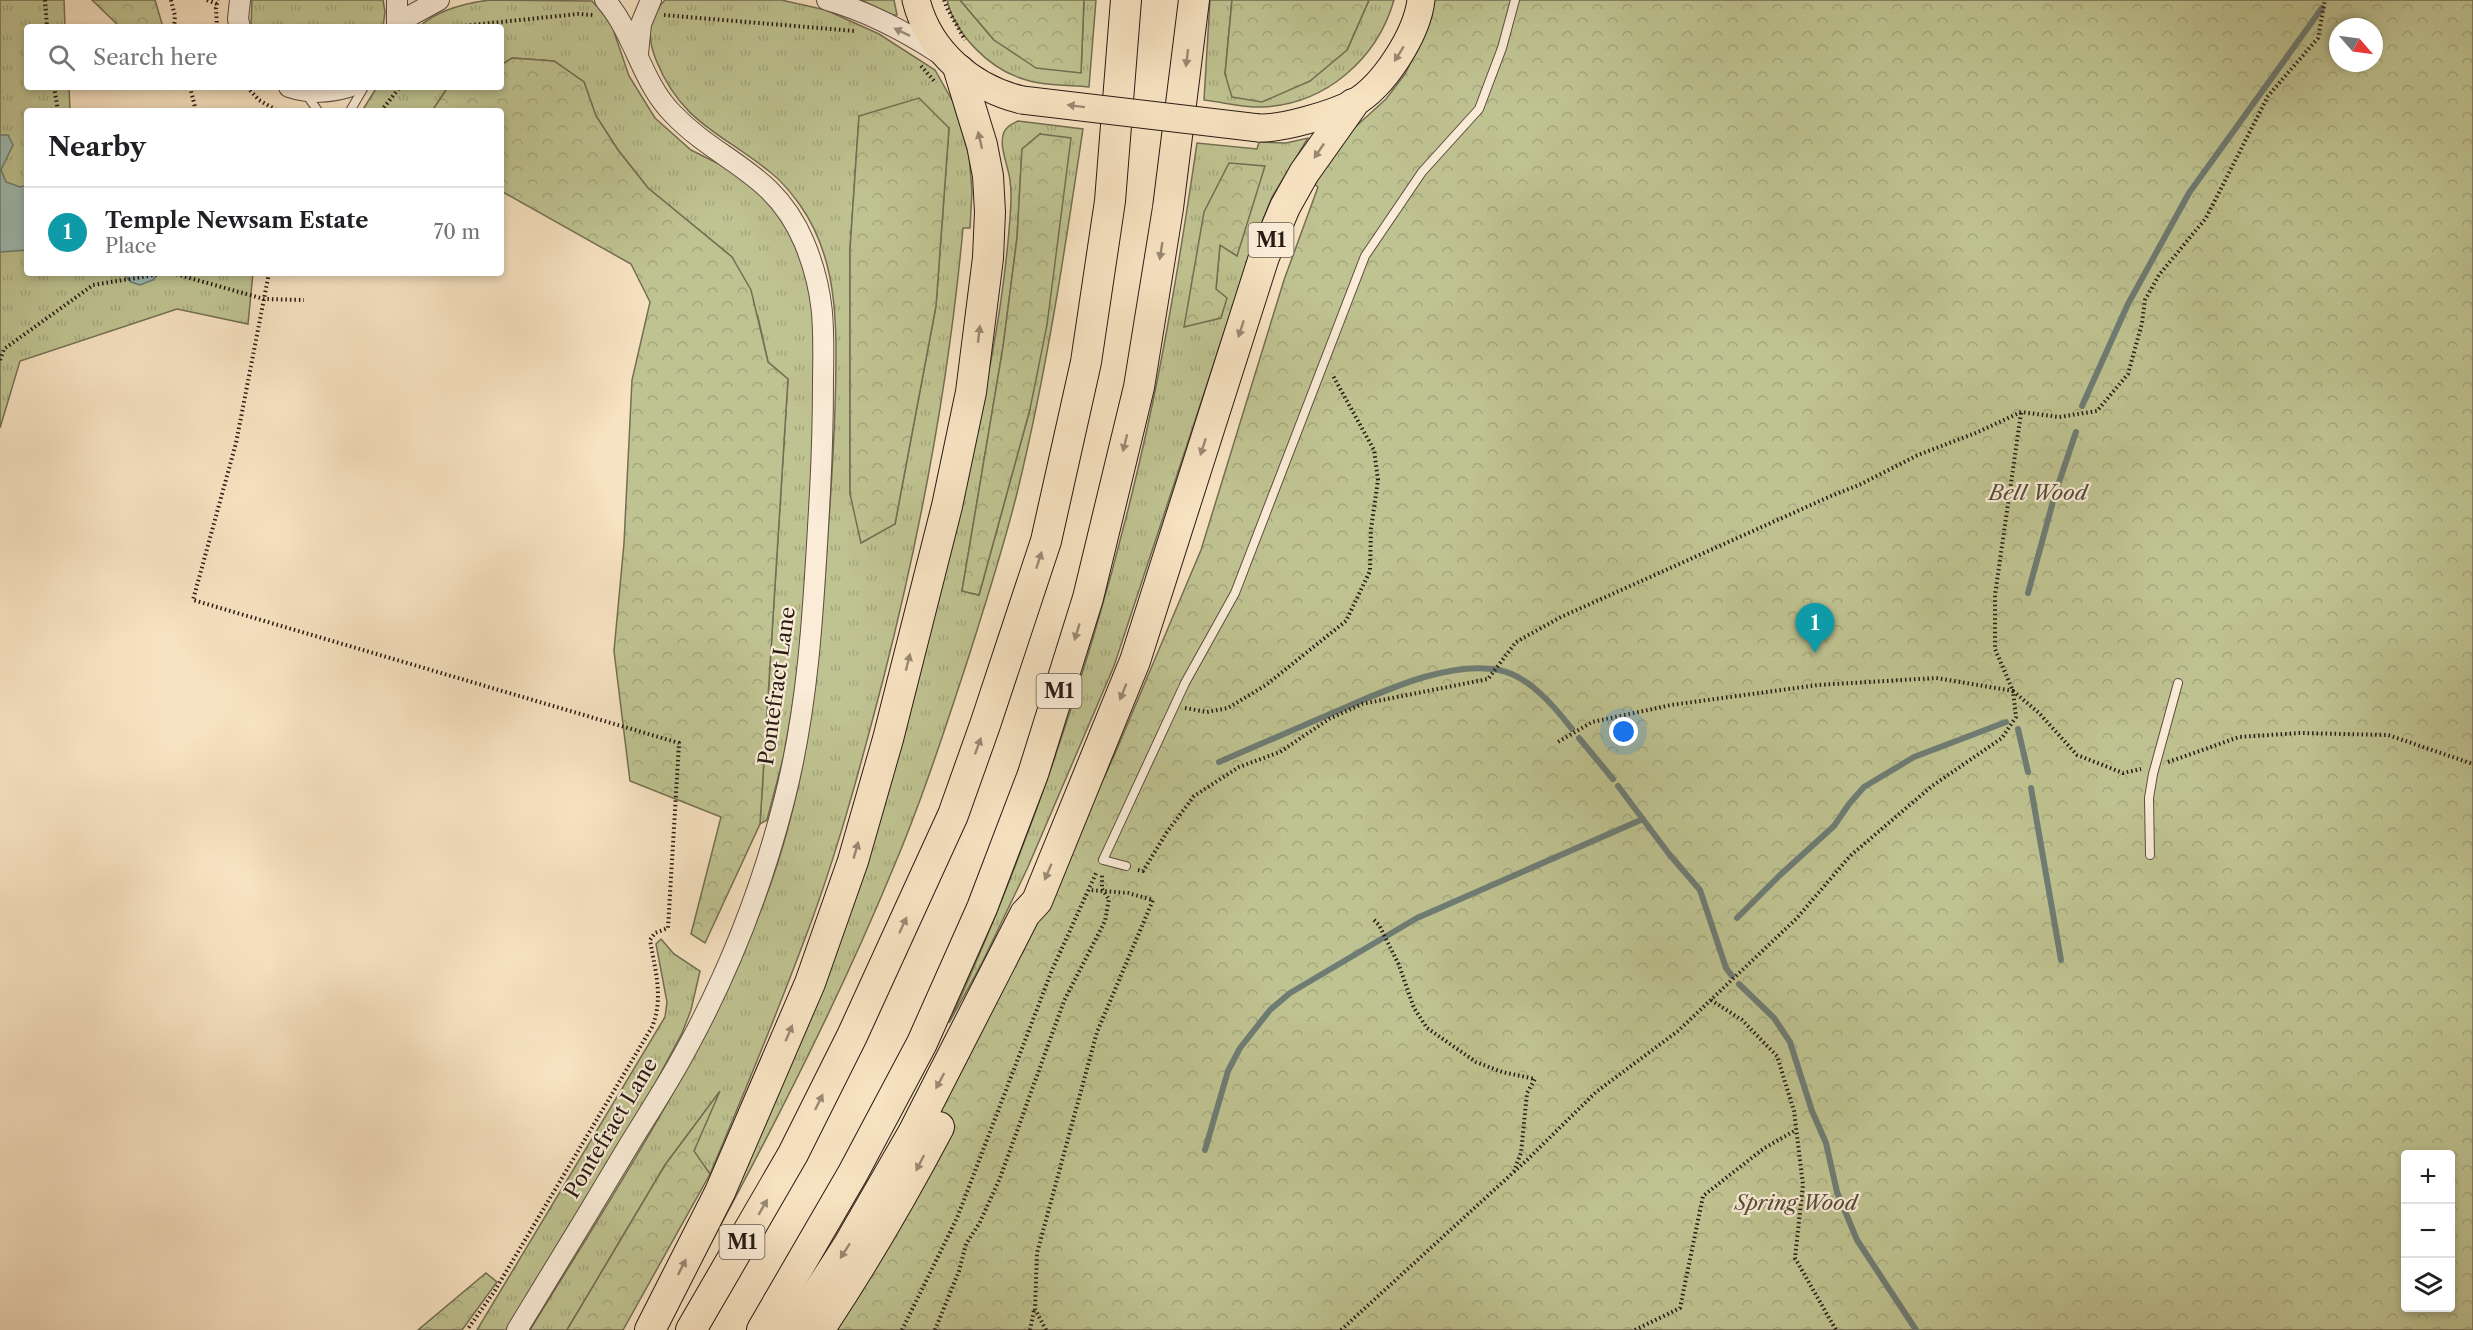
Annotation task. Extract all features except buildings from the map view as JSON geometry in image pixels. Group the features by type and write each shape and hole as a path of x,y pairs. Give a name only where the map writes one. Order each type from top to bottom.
{"highway":[{"path":"916,0 918,10 937,45 956,67 997,94 1022,100 1259,128 1290,124 1353,104 1370,91 1389,70 1408,39 1421,0"},
{"name":"M1","path":"691,1330 793,1154 852,1036 953,815 1046,541 1086,362 1110,201 1126,0"},
{"name":"M1","path":"762,1330 853,1173 922,1043 982,908 1033,774 1088,597 1139,387 1168,208 1194,0"},
{"name":"M1","path":"650,1330 720,1192 810,983 853,861 888,739 945,516 973,381 988,258 990,212 988,176 982,145 956,67"},
{"name":"M1","path":"819,1330 850,1284 902,1197 1036,929 1037,901 1135,661 1264,257 1285,207 1304,173 1353,104"},
{"name":"M1","path":"794,1330 849,1244 907,1143 1025,914 1037,901"}],"street":[{"path":"239,24 240,0"},
{"path":"397,0 398,24 439,0"},
{"path":"827,0 845,5 910,36 956,67"},
{"name":"Pontefract Lane","path":"518,1330 687,1049 747,919 784,799 801,718 812,640 823,437 824,314 819,287 802,237 772,191 747,169 696,135 671,113 655,91 616,13 604,8"},
{"path":"638,54 641,24 655,8"},
{"path":"297,90 328,93 338,90"}],"lane":[{"path":"1126,866 1103,860 1174,706 1235,593 1365,256 1422,172 1479,109 1502,48 1515,0"},
{"path":"297,90 315,108"},
{"path":"352,108 362,90"},
{"path":"2150,855 2149,798 2155,766 2178,683"}],"path":[{"path":"45,0 47,24"},
{"path":"171,0 175,16 174,24"},
{"path":"207,0 217,2 218,24"},
{"path":"913,60 934,80 956,67 959,32 944,0"},
{"path":"1126,866 1143,871 1167,832 1194,796 1239,767 1280,752 1329,719 1362,704 1488,679 1515,642 1561,617 1831,496 1859,486 1918,455 1978,432 2021,412 2059,417 2097,411 2128,374 2142,323 2145,300 2159,276 2206,218 2268,96 2318,38 2325,0"},
{"path":"481,24 578,14 604,8"},
{"path":"655,8 849,30 863,34"},
{"path":"54,90 58,108"},
{"path":"191,90 195,108"},
{"path":"250,90 259,100 273,108"},
{"path":"383,108 398,90"},
{"path":"0,360 4,349 93,285 148,276"},
{"path":"182,276 264,300 304,300"},
{"path":"268,276 236,443 193,600 679,743 668,928 655,933 650,940 659,998 657,1014 652,1027 495,1292 467,1330"},
{"path":"1174,706 1207,712 1227,708 1266,686 1346,621 1370,571 1371,529 1378,480 1374,450 1324,360"},
{"path":"1341,1330 1514,1172 1596,1092 1678,1031 1796,919 1850,856 1932,786 2002,738 2016,717 2013,691 1995,649 1995,595 2021,412"},
{"path":"1558,742 1592,722 1671,705 1818,685 1936,678 2013,691 2039,713 2078,755 2123,773 2155,766 2239,737 2300,733 2388,735 2473,764"},
{"path":"935,1330 959,1271 966,1244 979,1224 1000,1178 1064,1001 1105,921 1109,899 1102,889 1103,860"},
{"path":"902,1330 957,1218 1052,970 1103,860"},
{"path":"1030,1330 1035,1309 1037,1253 1097,1032 1153,900 1128,893 1102,889 1089,890"},
{"path":"1374,920 1379,925 1399,965 1414,1008 1427,1029 1476,1062 1502,1072 1535,1079 1527,1093 1521,1153 1514,1172"},
{"path":"1711,1000 1742,1020 1777,1056 1794,1112 1803,1185 1795,1258 1836,1330"},
{"path":"1635,1330 1680,1308 1703,1196 1763,1149 1796,1130"},
{"path":"1035,1309 1046,1330"}],"green space":[{"path":"0,0 64,0 65,24 24,24 24,90 69,90 70,108 24,108 24,276 253,276 248,324 177,309 20,361 0,428"},
{"path":"92,0 155,0 162,24 117,24"},
{"path":"252,0 383,0 385,12 383,24 251,24"},
{"path":"490,0 592,1 610,20 629,76 655,118 691,150 731,170 769,201 800,247 817,309 814,433 804,639 784,755 767,820 760,824 788,379 768,362 758,317 732,257 648,188 618,150 596,116 584,82 554,61 512,58 504,63 504,24 422,24 452,8"},
{"path":"665,0 781,0 826,10 879,34 935,70 953,102 969,155 972,191 970,228 963,228 942,399 897,624 833,859 776,1014 710,1174 693,1151 718,1094 665,1165 567,1330 530,1330 657,1121 687,1068 741,958 764,902 791,815 816,681 832,473 836,377 835,314 830,276 819,239 800,205 782,183 691,113 666,82 656,60 650,36 652,21","holes":["859,116 949,128 936,306 895,524 850,494 850,249"]},
{"path":"861,0 894,0 897,15 893,15"},
{"path":"947,0 960,0 994,40 1081,72 1084,0 1096,0 1089,87 1028,81 996,66 974,48 965,37 951,13"},
{"path":"960,0 1084,0 1081,73 1036,68 994,40"},
{"path":"1210,0 1232,0 1225,74 1347,50 1369,0 1394,0 1375,41 1362,59 1346,74 1328,87 1308,97 1286,104 1256,107 1204,100"},
{"path":"1232,0 1369,0 1347,50 1310,81 1262,102 1232,97 1225,74"},
{"path":"1433,0 2473,0 2473,1330 813,1330 1080,829 1114,756 1201,550 1284,280 1318,187 1311,182 1342,139 1386,99 1405,74 1426,31"},
{"path":"512,58 554,61 584,82 596,116 618,150 648,188 732,257 751,290 768,362 788,379 760,824 705,943 691,934 721,817 630,781 614,651 624,543 632,380 650,302 631,264 504,193 504,108 434,108 446,90 504,90 504,63"},
{"path":"375,90 446,90 434,108 364,108"},
{"path":"919,98 949,128 936,306 895,524 861,543 850,494 850,249 859,116"},
{"path":"1018,121 1083,129 1047,354 1007,532 941,741 892,871 850,969 804,1065 705,1254 735,1180 963,484 986,385 1007,252 1011,200 1002,138 1007,128","holes":["1040,134 1030,409 979,595 962,591 1003,347 1017,238 1022,149"]},
{"path":"1040,134 1071,138 1047,325 1030,409 979,595 962,591 1003,347 1017,238 1022,149"},
{"path":"1308,138 1272,197 1253,245 1114,666 1028,867 982,963 949,1023 981,951 1038,805 1088,656 1129,505 1155,394 1175,287 1197,143 1257,149 1259,142 1286,143","holes":["1204,212 1237,256 1220,244 1216,289"]},
{"path":"1229,163 1265,166 1237,256 1220,245 1216,289 1227,298 1221,318 1184,327 1204,212"},
{"path":"661,939 674,954 700,971 691,1010 682,1033 642,1108 507,1330 477,1330 665,1017 667,1002 656,944"},
{"path":"720,1091 694,1151 710,1174 623,1330 567,1330 665,1165"},
{"path":"486,1273 497,1282 462,1330 418,1330"}],"water":[{"path":"0,135 8,135 13,145 1,170 6,182 20,187 24,186 24,250 0,252"},
{"path":"125,276 156,276 153,280 140,285 131,282"}],"waterway":[{"path":"2082,406 2128,304 2189,193 2322,8"},
{"path":"2028,593 2055,494 2076,432"},
{"path":"1219,762 1395,687 1437,674 1479,668 1510,673 1531,685 1572,729"},
{"path":"1737,918 1834,826 1864,787 1914,757 2006,722"},
{"path":"2018,729 2028,772"},
{"path":"1579,738 1613,779"},
{"path":"1618,786 1669,854 1700,890 1726,968 1732,976"},
{"path":"2031,788 2061,960"},
{"path":"1205,1150 1228,1071 1240,1048 1270,1010 1290,993 1417,918 1643,819"},
{"path":"1739,984 1774,1018 1790,1042 1812,1111 1826,1143 1837,1192 1857,1240 1916,1330"}],"place":[{"name":"Temple Newsam Estate","path":"1815,653"}],"park label":[{"name":"Bell Wood","path":"2038,493"},
{"name":"Spring Wood","path":"1796,1203"}]}
